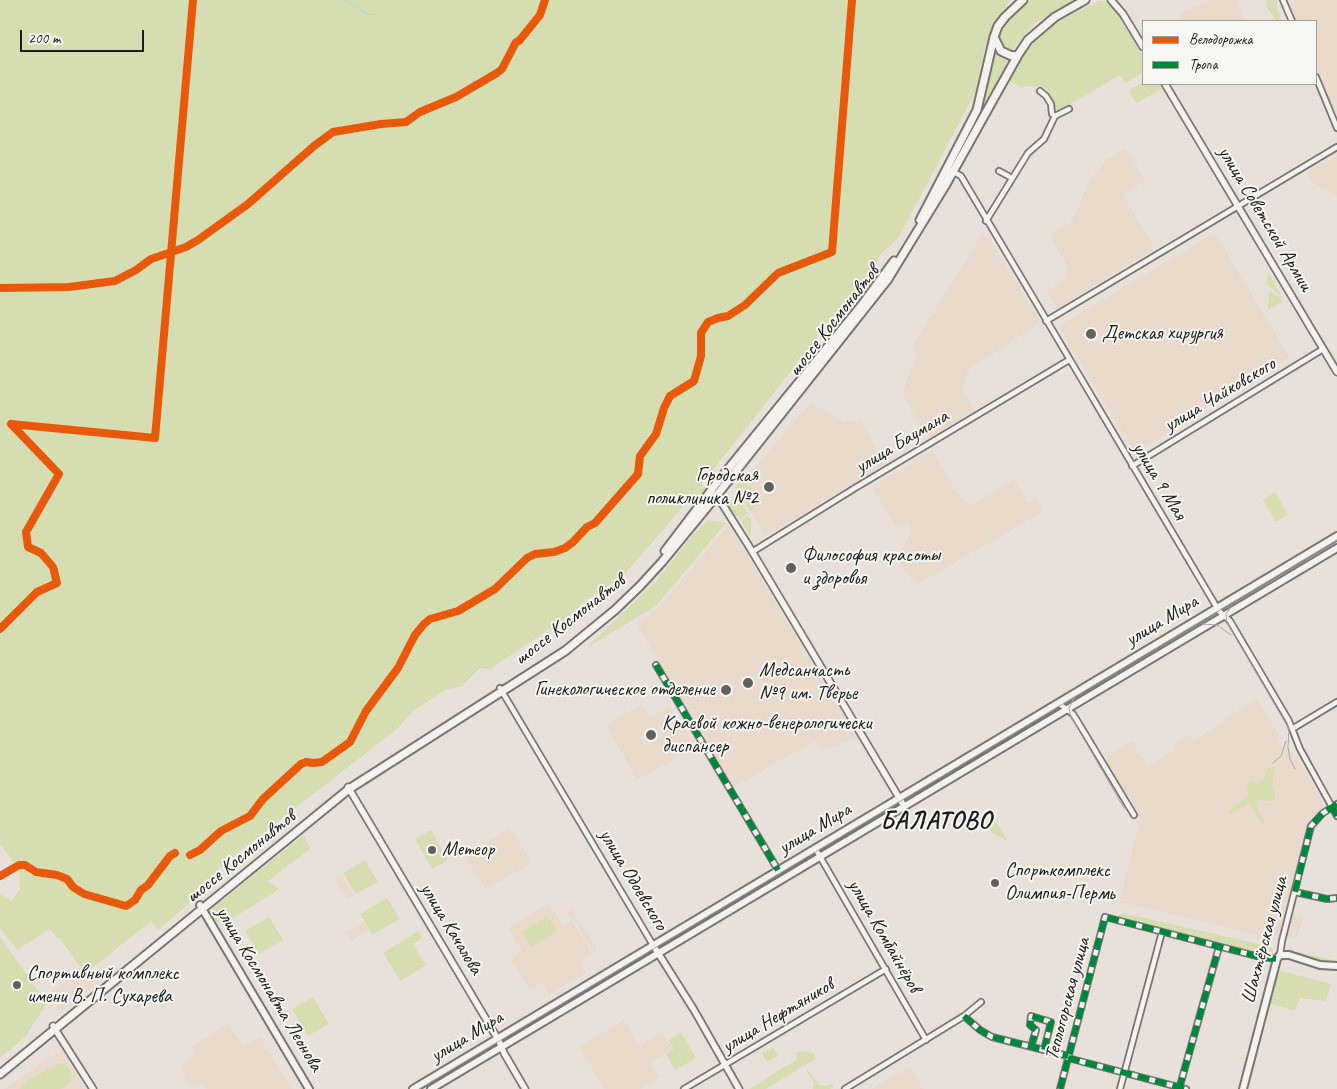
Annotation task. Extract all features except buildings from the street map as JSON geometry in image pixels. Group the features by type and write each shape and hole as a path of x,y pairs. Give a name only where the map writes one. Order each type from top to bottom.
{"main road":[{"name":"шоссе Космонавтов","path":"0,1074 348,788 501,689 562,647 612,606 659,558 714,493 883,278 912,235 1028,40 1055,17 1085,0"},
{"name":"шоссе Космонавтов","path":"950,170 977,110 998,26 1020,1"},
{"path":"994,37 1001,51 1012,56 1018,55"},
{"name":"улица Мира","path":"413,1089 1337,536"},
{"name":"улица Мира","path":"431,1089 1337,548"},
{"name":"улица Космонавта Леонова","path":"202,907 309,1089"},
{"path":"1278,957 1289,955 1320,965 1337,966"},
{"name":"Шахтёрская улица","path":"1243,1089 1278,957"},
{"name":"шоссе Космонавтов","path":"0,1069 55,1027"}],"street":[{"path":"1111,0 1124,14"},
{"path":"1117,0 1142,45"},
{"path":"1283,0 1292,20"},
{"path":"1317,78 1337,128"},
{"name":"улица Советской Армии","path":"1166,85 1337,372"},
{"path":"1040,91 1051,104 1052,114 1055,116"},
{"path":"986,221 1028,153 1044,139 1055,116 1069,108"},
{"path":"1046,321 1337,146"},
{"name":"улица 9 Мая","path":"950,170 961,176 1217,607 1230,621 1292,729 1300,748 1337,816"},
{"path":"999,171 1012,178"},
{"name":"улица Чайковского","path":"1132,466 1323,349"},
{"name":"улица Баумана","path":"752,552 1069,360"},
{"path":"714,493 752,552 904,806"},
{"path":"656,665 778,870"},
{"name":"улица Одоевского","path":"501,689 653,945 694,1010 739,1089"},
{"path":"1292,729 1337,702"},
{"path":"1058,703 1067,709 1082,727 1134,815"},
{"name":"улица Качалова","path":"348,788 498,1038 504,1053 525,1089"},
{"name":"Шахтёрская улица","path":"1278,957 1312,826 1322,813 1337,804"},
{"name":"улица Комбайнёров","path":"815,848 926,1040"},
{"path":"1295,892 1327,899 1337,898"},
{"name":"Теплогорская улица","path":"1060,1089 1105,917 1162,932"},
{"path":"1120,1089 1162,932 1260,958 1278,957"},
{"path":"1179,1088 1218,947"},
{"name":"улица Нефтяников","path":"684,1089 886,969"},
{"path":"845,1089 964,1016 981,1002"},
{"path":"964,1016 980,1030 992,1037 1186,1089"},
{"path":"1031,1047 1036,1030 1030,1025 1031,1016 1051,1022 1044,1050"},
{"path":"55,1027 93,1089"}],"shaded area":[{"path":"1210,0 1237,0 1245,20 1182,20 1179,14"},
{"path":"1288,0 1337,0 1337,116 1317,67 1317,20 1297,20"},
{"path":"1126,148 1145,181 1123,195 1155,248 1057,308 1047,291 1065,279 1068,267 1052,240 1052,234 1072,221 1090,179 1108,159"},
{"path":"1337,155 1337,196 1312,183 1306,173"},
{"path":"984,231 1041,322 968,370 962,390 975,410 928,439 902,393 917,356 912,346"},
{"path":"1215,233 1290,358 1184,421 1182,418 1177,421 1180,426 1134,453 1059,326"},
{"path":"810,403 844,422 861,421 885,464 766,536 736,490"},
{"path":"932,451 964,503 974,504 1015,479 1028,503 1036,499 1043,512 917,584 900,566 903,547 912,531 907,522 897,528 872,487"},
{"name":"Медсанчасть №9 им. Тверье","path":"729,525 857,738 823,750 815,741 733,787 637,624 658,608"},
{"path":"1257,699 1279,735 1277,744 1288,747 1294,754 1324,806 1309,820 1277,942 1218,925 1119,902 1135,837 1140,828 1136,822 1140,818 1104,758 1132,741 1148,767 1174,751 1177,742 1189,735 1193,741 1223,723 1225,718"},
{"name":"Краевой кожно-венерологически диспансер","path":"641,705 651,717 669,707 697,746 637,780 606,725"},
{"path":"510,828 532,862 486,889 464,856"},
{"path":"340,874 354,896 347,900 333,878"},
{"path":"549,903 563,926 572,921 592,954 580,961 586,972 549,995 542,983 530,990 510,959 522,951 508,928"},
{"path":"572,908 598,950 594,952 574,919 566,913"},
{"path":"1292,915 1303,918 1297,939 1286,936"},
{"path":"364,922 369,930 350,941 346,932"},
{"path":"86,968 105,978 60,1012 48,994"},
{"path":"624,1020 639,1046 662,1032 673,1049 650,1063 659,1078 641,1089 604,1089 579,1047"},
{"path":"229,1024 243,1047 260,1037 292,1089 206,1089 202,1083 192,1088 180,1069 196,1053 191,1047"},
{"path":"61,1050 85,1089 4,1089"},
{"path":"910,1067 923,1089 872,1089 880,1084"}],"green space":[{"path":"0,0 1010,0 1006,4 1011,8 993,25 983,55 975,93 899,237 880,255 876,263 702,484 707,491 698,503 695,501 694,494 622,577 585,601 569,616 490,669 480,668 462,686 445,690 413,711 398,728 220,867 183,909 158,930 151,921 85,974 59,937 57,938 50,929 17,950 0,928 0,894 12,901 20,889 19,870 2,846 0,847"},
{"path":"1031,0 1078,0 1035,23 1011,52 1003,48 999,40 1001,28 1017,11"},
{"path":"1266,0 1278,0 1276,6 1281,17 1276,20 1268,10"},
{"path":"1099,1 1106,1 1112,4 1142,53 1142,74 1125,83 1120,75 1055,113 1052,103 1047,96 1050,93 1044,87 1040,89 1036,86 1022,88 1007,80 1024,54 1039,36 1065,18"},
{"path":"994,48 999,54 1011,60 986,102 983,102"},
{"path":"1142,83 1142,85 1161,85 1162,89 1136,103 1129,90"},
{"path":"1268,273 1280,292 1281,297 1267,284"},
{"path":"1269,290 1282,299 1282,302 1268,310"},
{"path":"742,481 751,487 761,501 750,511 735,487"},
{"path":"1275,492 1288,514 1276,522 1263,500"},
{"path":"725,501 740,502 748,514 740,519 739,516 734,515"},
{"path":"748,516 751,519 751,538 741,520"},
{"path":"708,520 726,523 656,606 586,648 658,579 690,538"},
{"path":"1273,766 1275,769 1272,786 1275,798 1268,801 1258,799 1256,802 1256,806 1265,822 1262,824 1249,803 1229,815 1229,811 1250,794 1246,785 1252,781 1254,785 1265,779 1265,770"},
{"path":"995,821 1009,842 992,833 990,829"},
{"name":"Метеор","path":"431,830 448,860 432,869 415,839"},
{"path":"304,835 310,849 268,881 279,889 229,921 224,918 215,924 209,911"},
{"path":"365,860 378,882 356,894 343,873"},
{"path":"387,898 400,919 372,935 360,914"},
{"path":"1123,913 1272,947 1273,952 1271,954 1231,946 1119,918 1119,915"},
{"path":"547,916 557,931 532,947 522,932"},
{"path":"269,917 283,940 259,954 245,931"},
{"path":"418,931 422,938 413,944 426,965 401,981 383,953"},
{"name":"Спортивный комплекс имени В. П. Сухарева","path":"0,937 47,1003 26,1036 0,1058"},
{"path":"1293,948 1294,951 1337,961 1337,963 1321,962 1290,953 1289,950"},
{"path":"1278,970 1331,984 1326,1001 1300,998 1295,1011 1268,1003"},
{"path":"313,997 329,1024 308,1036 292,1009"},
{"path":"681,1032 696,1058 675,1070 666,1054 674,1049 669,1040"},
{"path":"773,1047 778,1056 767,1062 762,1053"},
{"path":"804,1051 814,1054 815,1059 766,1089 750,1089 796,1061 796,1052"},
{"path":"64,1063 72,1077 69,1084 61,1089 20,1089 22,1084 57,1064"},
{"path":"808,1070 819,1085 831,1084 834,1087 830,1089 813,1089 814,1083 812,1077 806,1072"}],"waterway":[{"path":"345,0 366,14 372,15"}],"tram line":[{"path":"419,1089 1337,540"},
{"path":"1231,607 1226,614 1227,623 1289,729 1288,747 1290,759 1295,769"},
{"path":"1202,624 1217,625 1231,635"},
{"path":"1074,698 1069,708 1071,717 1124,808"},
{"path":"1273,763 1281,756 1286,741"}],"marked path":[{"path":"656,665 778,870"},
{"path":"1337,804 1323,813 1311,826 1295,892 1327,899 1337,898"},
{"path":"1332,807 1337,816"},
{"path":"1060,1089 1105,917 1260,957 1277,959"},
{"path":"1179,1089 1219,947"},
{"path":"964,1016 980,1030 992,1037 1068,1056"},
{"path":"1031,1047 1036,1030 1030,1025 1031,1016 1051,1022 1044,1050"},
{"path":"1068,1058 1186,1089"}],"cycle path":[{"path":"11,424 155,438 193,0"},
{"path":"0,288 69,287 115,281 136,270 151,259 186,247 248,204 314,146 333,132 406,122 420,112 456,97 497,73 502,69 516,42 519,41 540,15 545,0"},
{"path":"190,855 200,850 221,831 250,816 263,799 301,764 306,762 322,762 350,742 366,711 398,668 415,635 430,619 458,611 495,589 527,558 535,554 554,552 565,548 587,527 595,523 638,474 640,456 656,434 670,396 694,381 701,356 701,333 708,322 728,316 745,305 778,273 832,252 852,0"},
{"path":"0,629 37,592 57,583 53,567 41,553 28,547 26,532 59,474 11,424"},
{"path":"0,876 19,865 25,865 36,872 57,875 67,879 73,887 84,894 126,906 135,900 141,890 148,885 170,856 175,853"}],"place":[{"name":"Детская хирургия","path":"1091,334"},
{"name":"Городская поликлиника №2","path":"769,487"},
{"name":"Философия красоты и здоровья","path":"791,568"},
{"name":"Медсанчасть №9 им. Тверье","path":"748,683"},
{"name":"Гинекологическое отделение","path":"726,690"},
{"name":"Краевой кожно-венерологически диспансер","path":"651,735"},
{"name":"Метеор","path":"432,850"},
{"name":"Спорткомплекс Олимпия-Пермь","path":"995,883"},
{"name":"Спортивный комплекс имени В. П. Сухарева","path":"17,985"}],"district":[{"name":"БАЛАТОВО","path":"936,821"}]}
